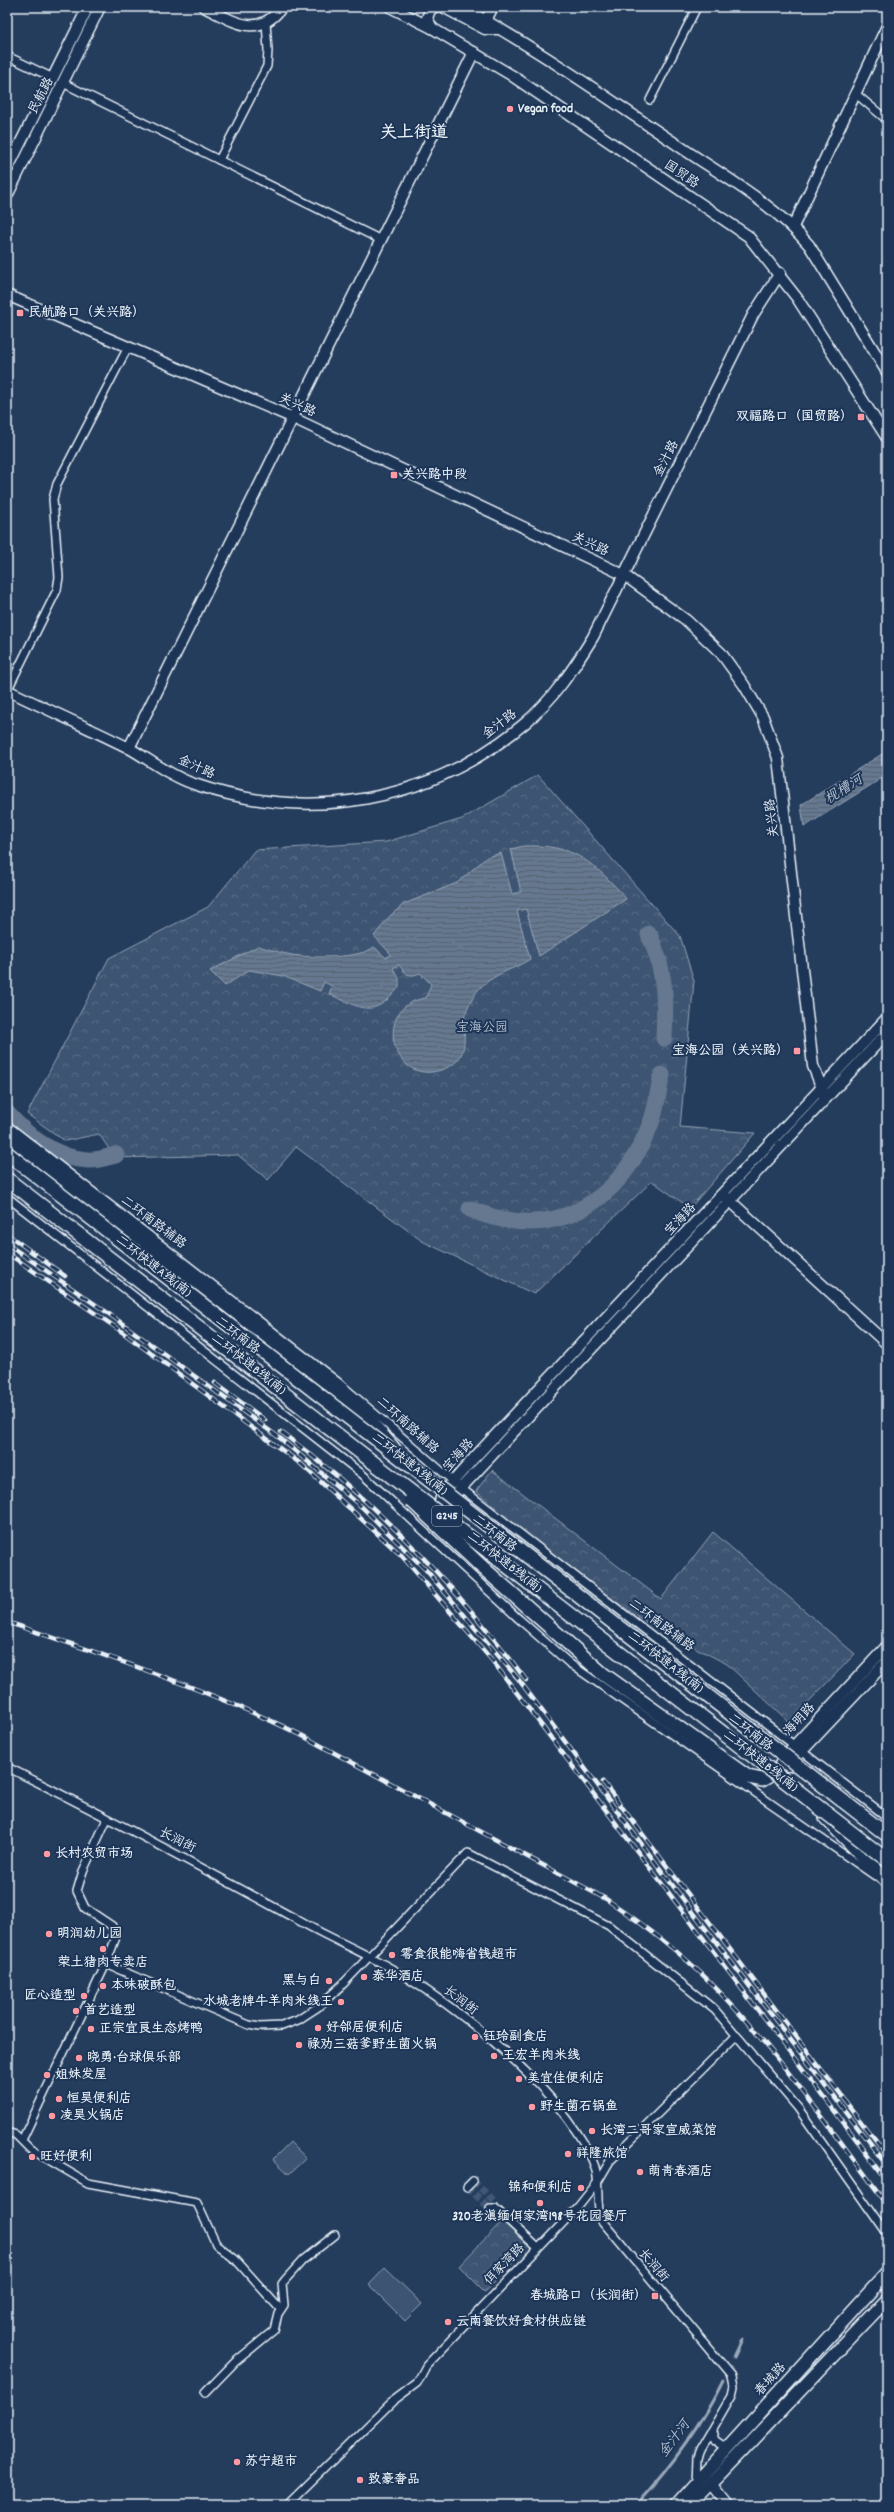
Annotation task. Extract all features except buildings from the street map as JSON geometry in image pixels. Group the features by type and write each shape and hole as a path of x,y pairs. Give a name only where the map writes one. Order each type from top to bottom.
{"highway":[{"path":"7,1136 330,1385 356,1407 412,1467 446,1497"},
{"path":"7,1152 64,1181 87,1197"},
{"name":"二环快速A线(南)","path":"7,1152 887,1835"},
{"path":"7,1179 44,1205"},
{"name":"二环快速B线(南)","path":"7,1179 887,1860"},
{"path":"335,1432 378,1469 466,1553 589,1662 745,1774 752,1778 762,1780 777,1771"},
{"path":"788,1783 821,1813 887,1881"}],"main road":[{"name":"二环南路","path":"7,1157 887,1839"},
{"name":"二环南路","path":"7,1175 887,1857"},
{"name":"春城路","path":"676,2505 887,2274"},
{"path":"691,2505 887,2299"}],"street":[{"name":"民航路","path":"7,170 88,7"},
{"name":"民航路","path":"7,196 100,7"},
{"path":"204,7 243,25 256,26 266,23 274,17 282,7"},
{"name":"国贸路","path":"390,7 432,28 511,75 748,236 780,273 887,438"},
{"path":"432,28 428,18 430,10 435,7"},
{"path":"443,7 485,29 500,29"},
{"name":"国贸路","path":"461,7 486,20 564,68 757,199 793,227 808,245 887,372"},
{"path":"486,20 493,7"},
{"path":"650,100 697,7"},
{"path":"219,160 266,66 268,50 266,23"},
{"path":"793,227 887,26"},
{"path":"129,748 379,239 474,52"},
{"path":"7,56 53,78"},
{"path":"63,83 379,239"},
{"path":"856,94 887,120"},
{"name":"金汁路","path":"7,691 129,748 192,784 257,801 295,804 361,800 419,786 451,772 488,750 525,723 572,670 593,637 754,315 780,273"},
{"name":"关兴路","path":"7,295 291,417 624,575 686,620 721,653 744,685 763,717 778,758 813,1066 820,1088 826,1098"},
{"path":"7,691 57,590 59,577 53,499 58,484 128,347"},
{"name":"宝海路","path":"438,1509 446,1497 723,1194 820,1088 887,1018"},
{"name":"宝海路","path":"457,1485 731,1202 887,1034"},
{"name":"二环南路辅路","path":"7,1125 338,1382 457,1485 887,1817"},
{"path":"723,1194 887,1344"},
{"path":"7,1197 339,1454 569,1663 757,1793 887,1886"},
{"path":"421,1527 438,1509"},
{"name":"海明路","path":"777,1771 837,1707 887,1646"},
{"name":"海明路","path":"837,1707 887,1661"},
{"name":"长润街","path":"7,1767 201,1867 337,1943 405,1976 461,2015 527,2074 570,2123 584,2143 596,2170 598,2211 606,2226 732,2376 734,2386 732,2395 697,2458 696,2484"},
{"path":"757,1793 777,1771"},
{"path":"22,2140 106,1964 116,1937 115,1931 85,1908 77,1891 83,1871 107,1819"},
{"path":"106,1964 250,2025 271,2028 294,2022 318,2007 343,1984 468,1853 609,1926 694,1991 715,2010 798,2108 887,2234"},
{"name":"佴家湾路","path":"286,2505 393,2401 417,2383 426,2366 538,2248 597,2183 610,2161 737,2035"},
{"path":"7,2132 22,2140 30,2148 88,2183 197,2203 216,2244 236,2260 280,2309"},
{"path":"467,2187 473,2181"},
{"path":"493,2206 538,2248"},
{"path":"205,2393 235,2362 270,2335 274,2330 280,2309 284,2305 282,2284 303,2260 335,2234"},
{"path":"712,2432 715,2440 722,2445 731,2445"},
{"path":"711,2484 728,2505"}],"green space":[{"name":"宝海公园","path":"538,775 680,936 694,981 680,1127 755,1133 690,1208 652,1181 534,1294 422,1241 296,1147 268,1180 238,1155 115,1158 99,1134 65,1141 27,1114 109,958 208,907 255,850 386,842 462,819"},
{"path":"492,1470 661,1599 713,1532 855,1654 789,1722 727,1664 649,1624 557,1562 476,1491"},
{"path":"290,2142 306,2158 289,2174 273,2159"},
{"path":"502,2221 529,2247 485,2292 459,2266"},
{"path":"385,2268 422,2304 405,2321 369,2285"}],"water":[{"name":"枧槽河","path":"887,751 887,775 804,827 801,805"},
{"path":"524,846 549,847 579,856 607,878 626,899 539,956 526,909 517,911 530,959 496,976 478,990 465,1014 464,1047 461,1054 451,1066 441,1070 423,1072 410,1067 400,1056 394,1043 394,1028 398,1014 409,1004 426,998 431,984 420,973 410,975 399,965 393,968 399,978 399,987 382,1004 367,1008 359,1007 329,994 332,986 324,982 320,991 283,976 249,970 225,986 210,971 258,946 292,955 310,957 347,956 367,951 374,947 386,958 391,954 374,936 390,916 404,904 457,883 487,857 501,853 512,894 521,892 511,849"}],"waterway":[{"path":"649,934 658,960 663,984 665,1010 664,1038"},
{"path":"470,1209 501,1219 530,1222 557,1219 581,1209 603,1194 623,1174 639,1149 654,1115 662,1075"},
{"path":"7,1113 33,1138 54,1151 76,1159 91,1160 116,1155"},
{"name":"金汁河","path":"734,2357 742,2340"},
{"name":"金汁河","path":"636,2505 684,2446 705,2414 723,2381"}],"tunnel":[{"path":"473,2181 495,2202"},
{"path":"467,2187 490,2208"}],"railway":[{"path":"7,1234 65,1276"},
{"path":"7,1244 105,1311 281,1439 363,1508 427,1571 519,1680 667,1878 887,2166"},
{"path":"7,1253 118,1329 301,1464 402,1556 491,1659 887,2180"},
{"path":"215,1383 265,1420"},
{"path":"281,1432 349,1487 381,1516 443,1578 526,1680"},
{"path":"7,1622 156,1674 265,1718 301,1735 606,1899 673,1948 698,1970 734,2008 802,2090 887,2204"},
{"path":"603,1782 887,2156"}],"place":[{"name":"Vegan food","path":"510,109"},
{"name":"民航路口（关兴路）","path":"20,313"},
{"name":"双福路口（国贸路）","path":"861,417"},
{"name":"关兴路中段","path":"394,475"},
{"name":"宝海公园（关兴路）","path":"797,1051"},
{"name":"长村农贸市场","path":"47,1854"},
{"name":"明润幼儿园","path":"49,1934"},
{"name":"荣土猪肉专卖店","path":"103,1949"},
{"name":"零食很能嗨省钱超市","path":"392,1955"},
{"name":"泰华酒店","path":"364,1977"},
{"name":"黑与白","path":"329,1981"},
{"name":"本味破酥包","path":"103,1986"},
{"name":"匠心造型","path":"84,1996"},
{"name":"水城老牌牛羊肉米线王","path":"341,2002"},
{"name":"首艺造型","path":"76,2011"},
{"name":"好邻居便利店","path":"318,2028"},
{"name":"正宗宜良生态烤鸭","path":"91,2029"},
{"name":"钰玲副食店","path":"475,2037"},
{"name":"禄劝三菇爹野生菌火锅","path":"299,2045"},
{"name":"王宏羊肉米线","path":"494,2056"},
{"name":"晓勇·台球俱乐部","path":"79,2058"},
{"name":"姐妹发屋","path":"47,2075"},
{"name":"美宜佳便利店","path":"519,2079"},
{"name":"恒昊便利店","path":"59,2099"},
{"name":"野生菌石锅鱼","path":"532,2107"},
{"name":"凌昊火锅店","path":"52,2116"},
{"name":"长湾二哥家宣威菜馆","path":"592,2131"},
{"name":"祥隆旅馆","path":"568,2154"},
{"name":"旺好便利","path":"32,2157"},
{"name":"萌青春酒店","path":"640,2172"},
{"name":"锦和便利店","path":"581,2188"},
{"name":"320老滇缅佴家湾198号花园餐厅","path":"540,2203"},
{"name":"春城路口（长润街）","path":"655,2296"},
{"name":"云南餐饮好食材供应链","path":"448,2322"},
{"name":"苏宁超市","path":"237,2462"},
{"name":"致豪奢品","path":"360,2480"}],"district":[{"name":"关上街道","path":"414,134"}]}
